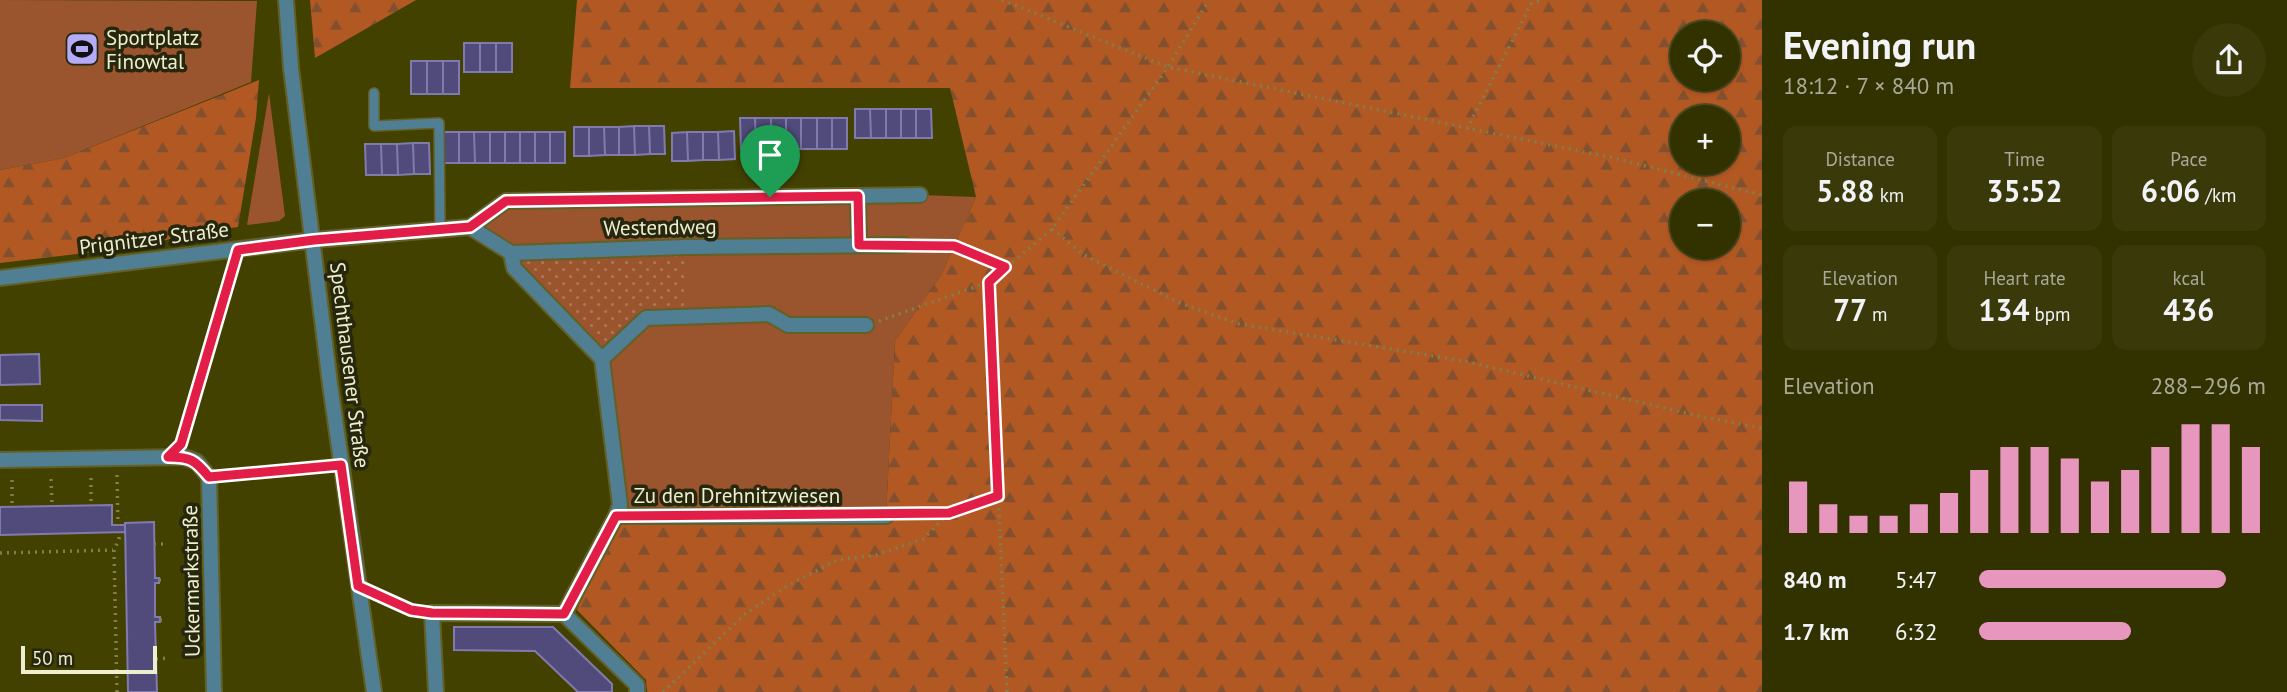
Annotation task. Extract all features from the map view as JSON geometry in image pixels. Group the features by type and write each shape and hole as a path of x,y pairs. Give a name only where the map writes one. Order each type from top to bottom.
{"street":[{"name":"Spechthausener Straße","path":"286,0 341,465 374,692"},
{"name":"Westendweg","path":"470,227 506,201 920,195"},
{"path":"858,196 859,245"},
{"path":"314,240 470,227 511,253 514,268 602,359 620,505 616,516"},
{"name":"Prignitzer Straße","path":"0,278 314,240"},
{"name":"Westendweg","path":"511,253 904,245"},
{"path":"602,359 646,318 769,314 788,325 866,325"},
{"name":"Uckermarkstraße","path":"0,460 184,457 197,462 209,477 214,692"},
{"name":"Zu den Drehnitzwiesen","path":"564,614 616,516 886,516"},
{"path":"436,692 432,613 564,614 637,685 637,692"}],"lane":[{"path":"374,93 374,126 439,124 440,229"}],"path":[{"path":"1002,0 1168,67 1610,157 1762,195"},
{"path":"866,325 989,282 1052,229 1168,67 1209,0"},
{"path":"1467,129 1531,5 1541,0"},
{"path":"1052,229 1084,255 1181,303 1239,324 1464,362 1686,414 1762,428"},
{"path":"904,245 954,246 1005,267"},
{"path":"168,457 181,444 238,250"},
{"path":"989,282 1007,692"},
{"path":"117,458 118,525"},
{"path":"209,477 341,465"},
{"path":"91,478 91,505"},
{"path":"51,479 52,506"},
{"path":"12,480 12,506"},
{"path":"886,516 949,513 998,496"},
{"path":"663,692 745,614 787,586 837,560 876,555 923,539 949,513"},
{"path":"117,692 114,550 119,532"},
{"path":"154,544 165,544"},
{"path":"0,553 114,550"},
{"path":"159,580 166,580"},
{"path":"358,586 411,610 432,613"},
{"path":"160,620 167,620"},
{"path":"156,659 167,658"}],"shaded area":[{"name":"Sportplatz Finowtal","path":"0,0 257,1 251,82 64,158 0,170"},
{"path":"269,93 285,216 279,221 247,225"},
{"path":"920,195 976,197 941,275 895,341 886,516 616,516 602,359 511,253 470,227 506,201"},
{"path":"685,247 685,316 646,318 602,359 514,268 511,253"}],"green space":[{"path":"310,0 416,0 315,58"},
{"path":"577,0 1762,0 1762,692 647,692 646,680 577,610 616,516 886,515 895,341 941,275 976,197 950,88 570,88"},
{"path":"259,80 256,118 238,227 199,232 137,247 0,263 0,170 64,158"}],"building":[{"path":"464,43 480,43 480,72 464,72"},
{"path":"480,43 496,43 496,72 480,72"},
{"path":"496,43 512,43 512,72 496,72"},
{"path":"411,61 427,61 427,94 411,94"},
{"path":"427,61 443,61 443,94 427,94"},
{"path":"443,61 459,61 459,94 443,94"},
{"path":"855,109 870,109 871,138 855,138"},
{"path":"870,109 886,109 886,138 871,138"},
{"path":"886,109 901,109 901,138 886,138"},
{"path":"901,109 916,109 916,138 901,138"},
{"path":"916,109 931,109 932,138 916,138"},
{"path":"740,118 755,118 756,149 741,150"},
{"path":"755,118 771,118 771,149 756,149"},
{"path":"771,118 786,118 786,149 771,149"},
{"path":"786,118 801,118 801,149 786,149"},
{"path":"801,118 817,118 817,149 801,149"},
{"path":"817,118 832,118 832,149 817,149"},
{"path":"832,118 847,118 847,149 832,149"},
{"path":"634,126 649,126 650,154 635,155"},
{"path":"634,126 635,155 619,155 619,127"},
{"path":"649,126 664,126 665,154 650,154"},
{"path":"574,127 589,127 589,156 574,156"},
{"path":"589,127 604,127 605,155 589,156"},
{"path":"604,127 619,127 619,155 605,155"},
{"path":"734,131 735,159 719,160 718,132"},
{"path":"444,132 459,132 459,163 444,163"},
{"path":"459,132 474,132 475,163 459,163"},
{"path":"474,132 490,132 490,163 475,163"},
{"path":"490,132 505,132 505,163 490,163"},
{"path":"505,132 520,132 520,163 505,163"},
{"path":"520,132 535,132 535,163 520,163"},
{"path":"535,132 550,132 550,163 535,163"},
{"path":"550,132 565,132 565,163 550,163"},
{"path":"687,132 688,161 672,161 672,133"},
{"path":"687,132 703,132 703,160 688,161"},
{"path":"703,132 718,132 719,160 703,160"},
{"path":"413,143 429,143 430,174 414,174"},
{"path":"413,143 414,174 398,175 397,144"},
{"path":"365,144 381,144 382,175 366,175"},
{"path":"381,144 397,144 398,175 382,175"},
{"path":"39,354 40,384 0,385 0,355"},
{"path":"0,405 42,405 42,421 0,420"},
{"path":"112,505 112,525 125,525 125,532 0,535 0,507"},
{"path":"154,522 155,578 159,578 159,583 155,583 155,617 160,617 160,622 155,622 157,692 128,692 125,523"},
{"path":"454,627 553,627 612,684 612,692 578,692 535,651 454,650"}],"place":[{"name":"Sportplatz Finowtal","path":"82,49"}],"route":[{"path":"858,196 859,245 954,246 1005,267 989,282 998,496 949,513 886,516 616,516 564,614 432,613 411,610 358,586 341,465 209,477 197,462 184,457 168,457 181,444 238,250 314,240 470,227 506,201 770,197 858,196"}]}
